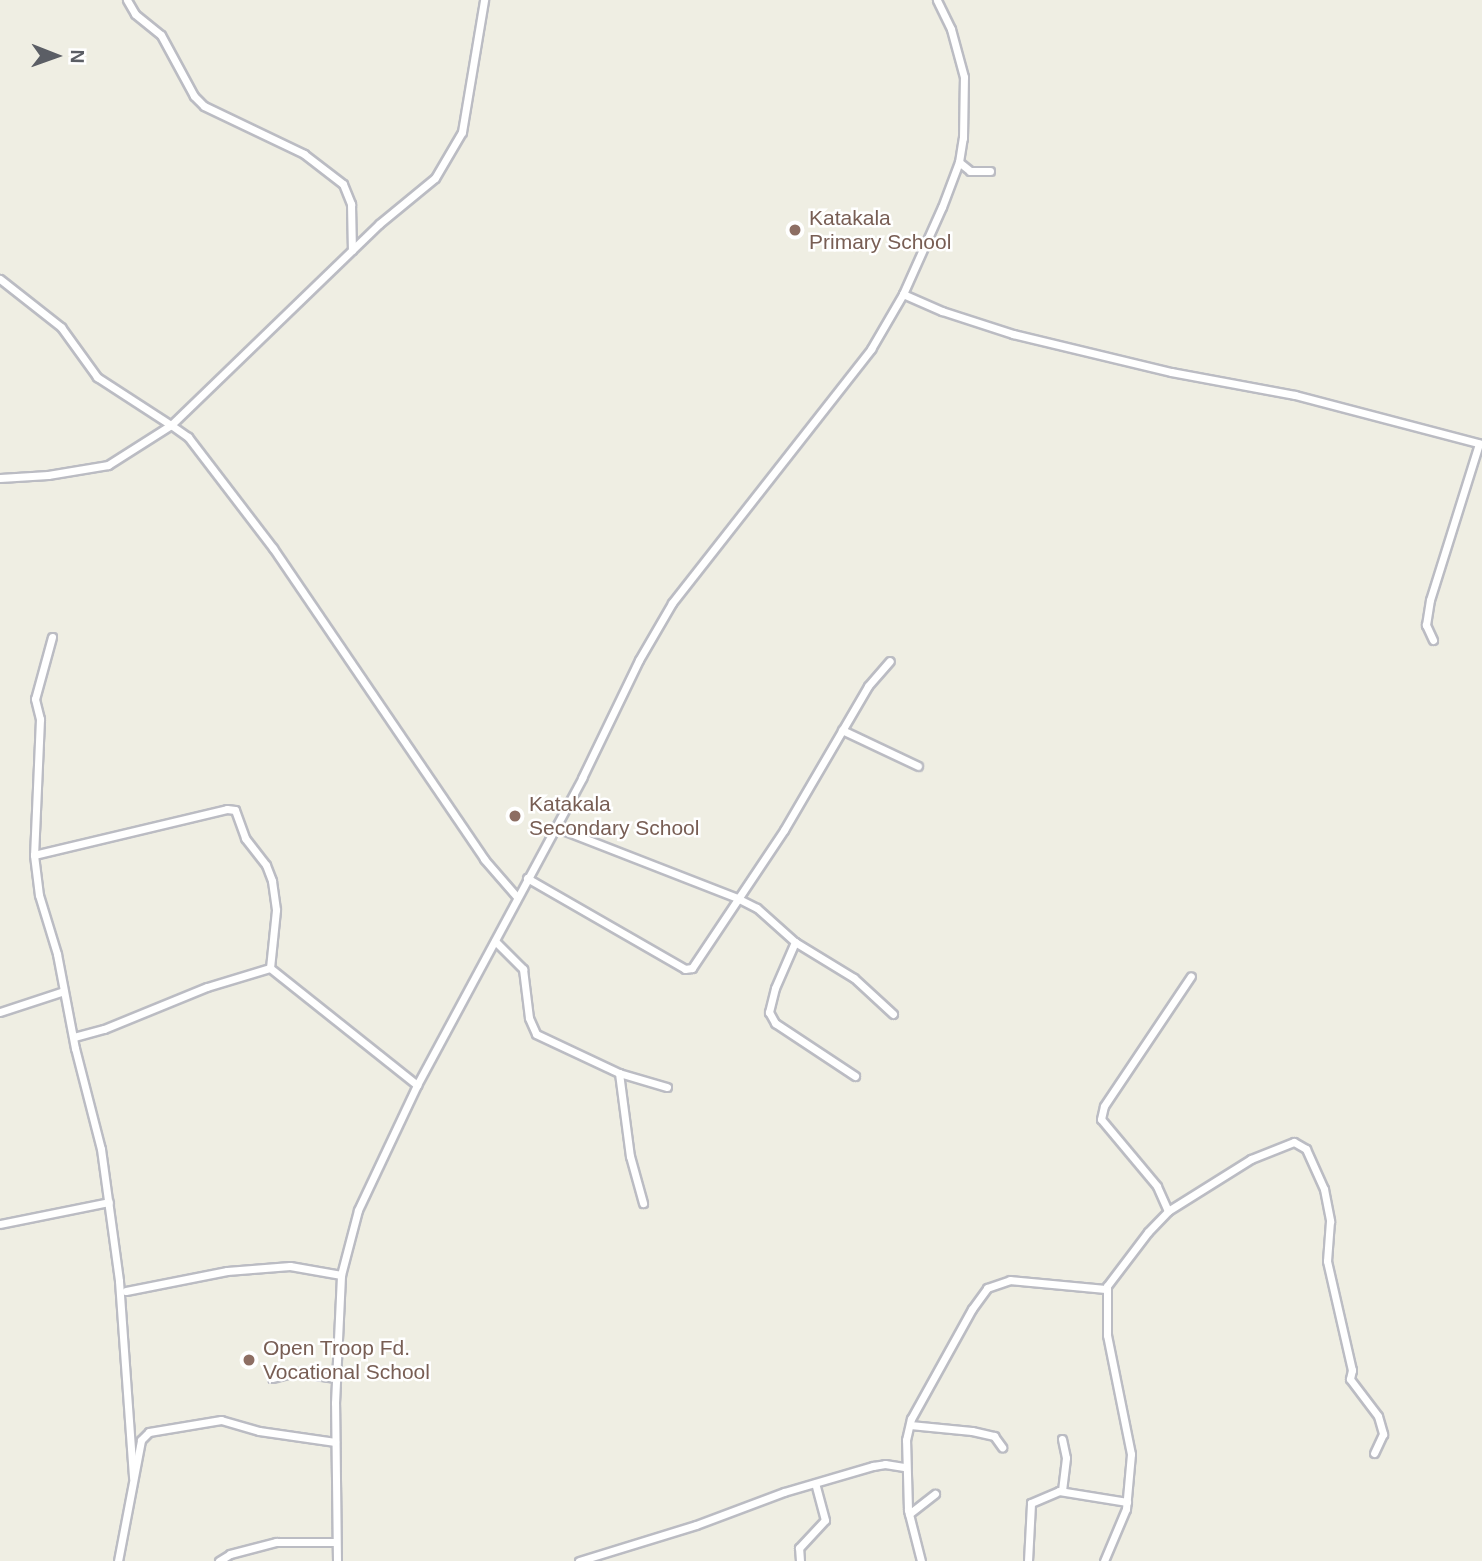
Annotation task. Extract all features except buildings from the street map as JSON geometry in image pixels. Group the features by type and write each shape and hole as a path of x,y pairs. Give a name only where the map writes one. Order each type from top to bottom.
{"street":[{"path":"127,0 135,14 161,35 194,96 204,106 304,154 342,184 351,204 352,250"},
{"path":"0,478 48,475 108,464 171,425 352,250 435,178 455,148 465,119 484,0"},
{"path":"337,1561 335,1442 341,1275 358,1210 417,1085 555,827 639,660 672,603 871,349 903,294 959,162 963,138 964,77 951,29 937,0"},
{"path":"959,162 970,171 990,171"},
{"path":"0,279 61,327 97,377 188,437 273,548 484,859 517,897"},
{"path":"903,294 942,311 1013,334 1171,373 1256,386 1481,444 1430,600 1426,625 1433,640"},
{"path":"52,638 34,699 40,719 34,855 39,895 101,1149 119,1281 133,1478"},
{"path":"527,878 689,970 784,830 868,686 890,661"},
{"path":"842,730 918,766"},
{"path":"34,855 234,810 245,838 266,865 272,881 276,910 270,968"},
{"path":"555,827 757,908 795,942 854,978 893,1014"},
{"path":"495,941 523,969 529,1018 536,1034 618,1073 667,1087"},
{"path":"795,942 778,978 769,1012 775,1023 855,1076"},
{"path":"74,1037 104,1029 207,987 270,968"},
{"path":"270,968 417,1085"},
{"path":"1168,1211 1157,1186 1101,1119 1104,1106 1191,976"},
{"path":"0,1012 64,990"},
{"path":"618,1073 630,1157 643,1203"},
{"path":"1104,1561 1127,1502 1132,1454 1107,1335 1105,1289 1147,1232 1168,1211 1251,1159 1294,1142 1306,1149 1324,1189 1328,1210 1327,1261 1352,1370 1350,1379 1378,1416 1383,1434 1374,1453"},
{"path":"0,1224 109,1202"},
{"path":"126,1291 227,1270 290,1266 341,1275"},
{"path":"921,1561 909,1514 904,1467 910,1425 986,1288 1010,1280 1105,1289"},
{"path":"272,1378 295,1372 336,1378"},
{"path":"118,1561 141,1440 149,1432 221,1420 260,1431 335,1442"},
{"path":"910,1425 972,1431 994,1436 1002,1447"},
{"path":"1062,1439 1066,1458 1062,1491"},
{"path":"579,1561 696,1525 815,1483 885,1464 904,1467"},
{"path":"800,1561 799,1548 825,1520 815,1483"},
{"path":"1028,1561 1031,1503 1050,1493 1062,1491 1127,1502"},
{"path":"909,1514 934,1494"},
{"path":"219,1561 230,1555 276,1542 337,1542"}],"place":[{"name":"Katakala Primary School","path":"795,230"},
{"name":"Katakala Secondary School","path":"515,816"},
{"name":"Open Troop Fd. Vocational School","path":"249,1360"}]}
